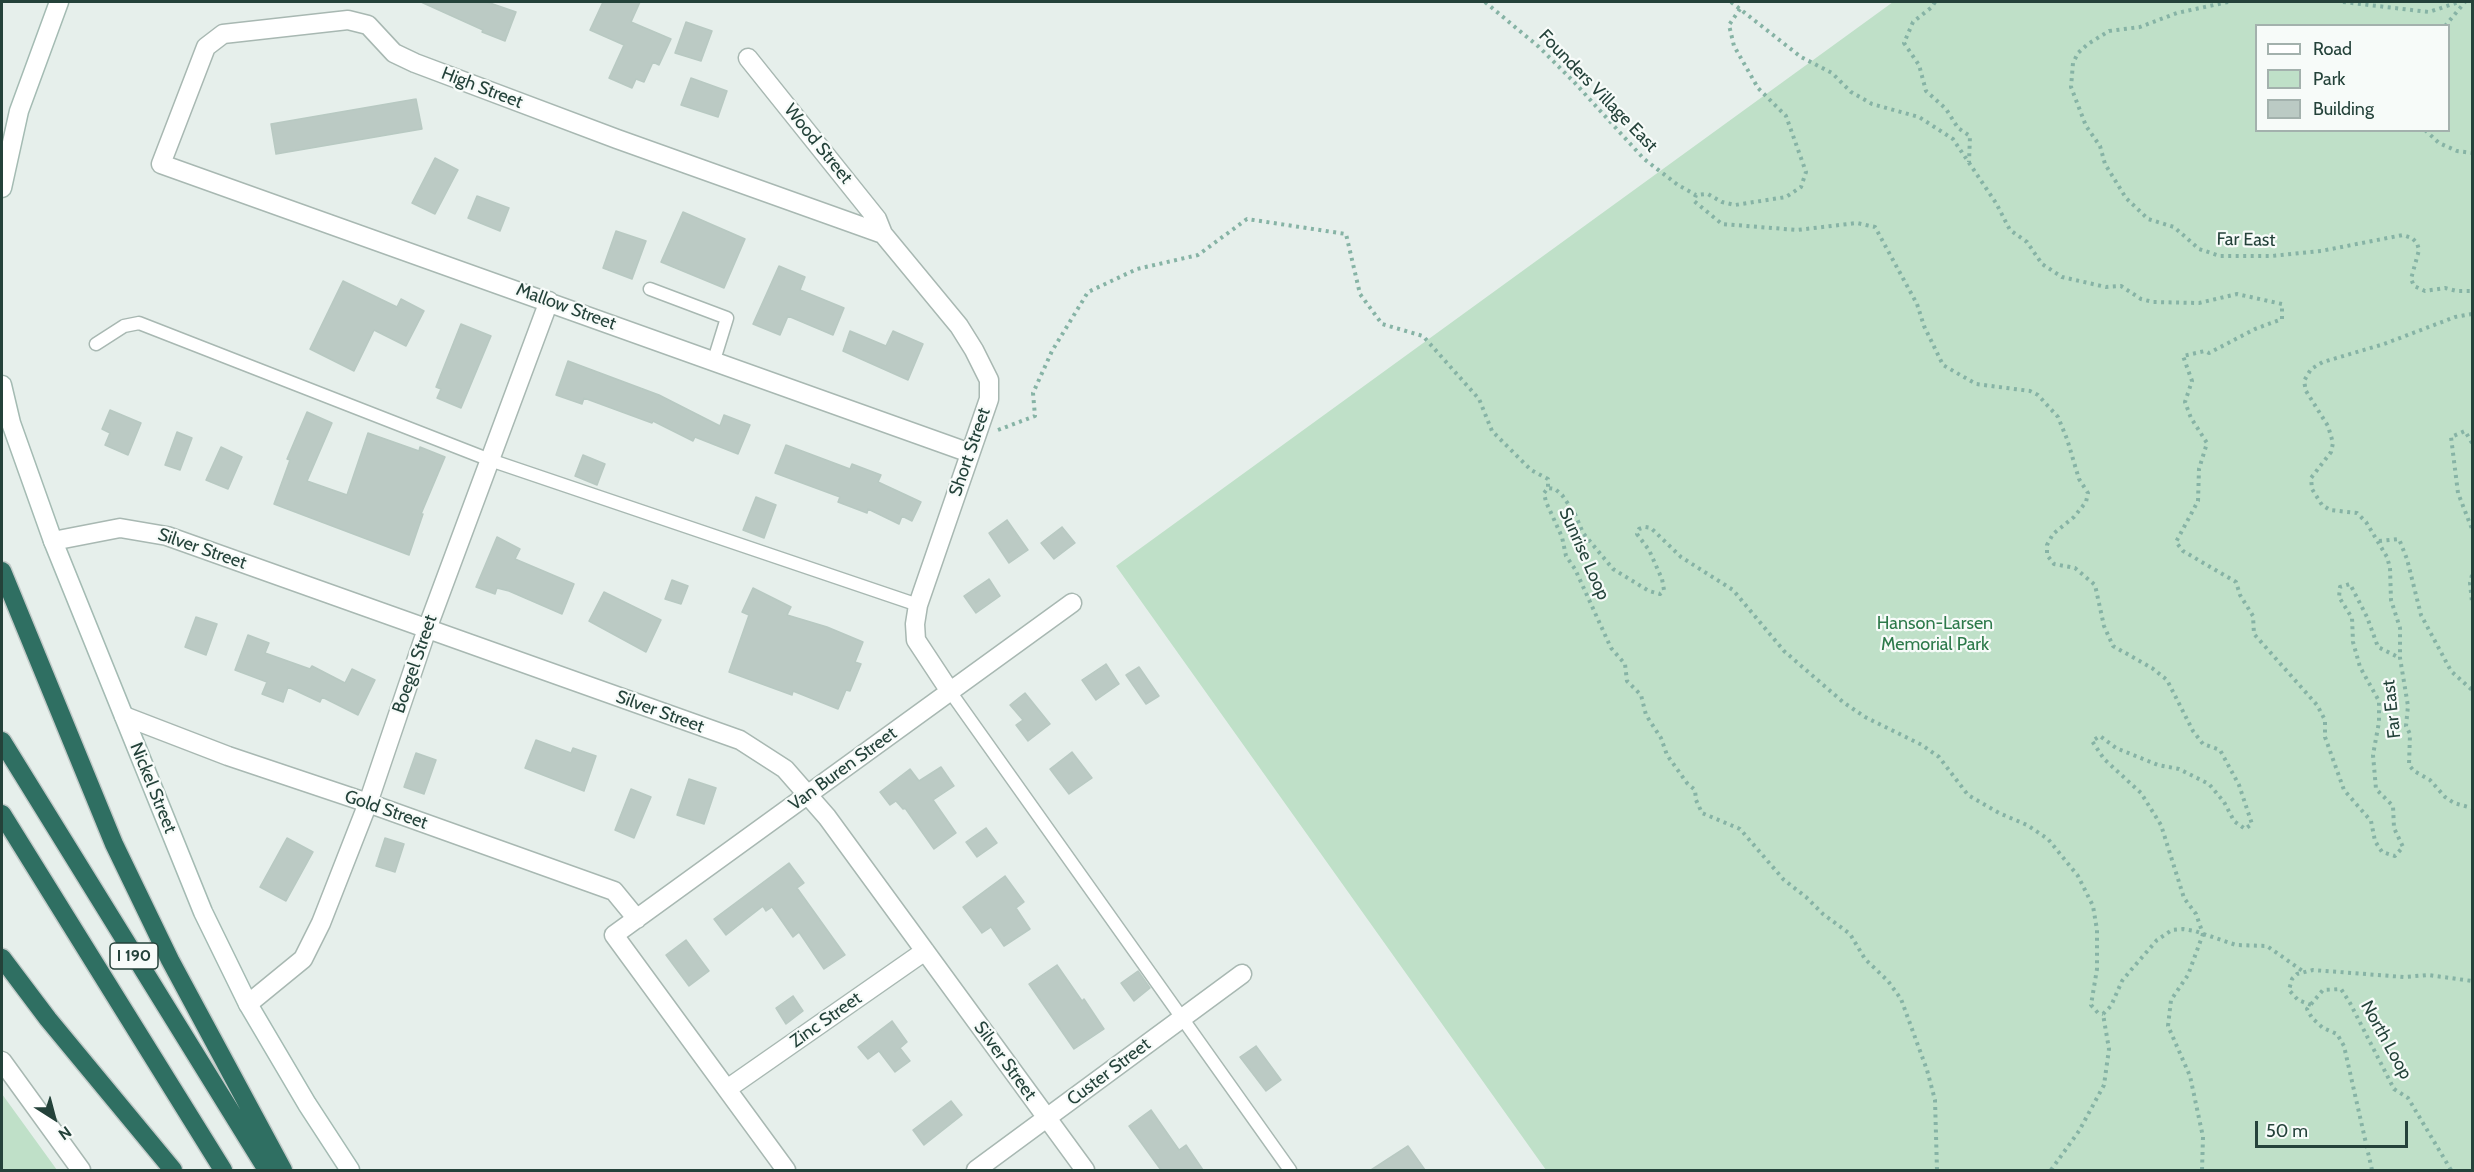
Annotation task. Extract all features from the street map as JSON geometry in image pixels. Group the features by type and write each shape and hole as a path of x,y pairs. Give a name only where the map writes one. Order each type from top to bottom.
{"highway":[{"path":"2,571 114,844 170,960 283,1170"},
{"name":"I 190","path":"2,741 267,1170"},
{"name":"I 190","path":"2,814 224,1170"},
{"path":"2,958 48,1019 173,1170"}],"street":[{"path":"2,188 19,111 59,2"},
{"name":"High Street","path":"161,164 206,47 223,34 348,20 368,25 394,53 415,63 617,139 883,234"},
{"name":"Wood Street","path":"748,58 878,219 883,234"},
{"name":"Mallow Street","path":"161,164 970,453"},
{"name":"Short Street","path":"883,234 959,326 989,380 989,399 918,605 915,624 916,640 949,690"},
{"name":"Boegel Street","path":"248,1004 303,959 321,923 368,803 427,629 549,301"},
{"name":"Nickel Street","path":"2,385 11,423 53,541 203,912 248,1004 295,1084 350,1170"},
{"name":"Silver Street","path":"53,541 120,528 152,532 740,740 785,769 827,817 1085,1170"},
{"name":"Van Buren Street","path":"727,1089 614,935 1072,603"},
{"name":"Gold Street","path":"124,716 228,756 368,803 614,891 637,919"},
{"name":"Zinc Street","path":"727,1089 925,951"},
{"name":"Custer Street","path":"976,1170 1242,974"},
{"path":"2,1061 81,1170"},
{"path":"727,1089 786,1170"}],"lane":[{"path":"650,289 727,318 714,360"},
{"path":"96,344 124,326 139,323 490,460 918,605"},
{"path":"949,690 1290,1170"}],"path":[{"name":"Founders Village East","path":"1485,2 1539,47 1574,81 1644,159 1678,185 1696,195"},
{"path":"1731,2 1802,57 1832,73 1851,92 1872,104 1919,117 1953,139 1996,203 2010,230 2027,242 2042,264 2062,277 2106,287 2121,286 2141,299 2153,302 2199,303 2237,294 2282,304 2282,319 2255,329 2209,353 2205,351 2183,356 2192,381 2185,402 2191,418 2206,442 2199,469 2198,501 2176,542 2183,551 2236,582 2240,595 2253,616 2254,634 2317,705 2325,720 2325,737 2344,790 2371,821 2374,841 2382,852 2395,856 2403,847 2394,828 2393,806 2376,789 2373,755 2379,722 2379,701 2360,667 2353,642 2352,618 2339,597 2340,587 2350,584 2367,617 2378,647 2400,658"},
{"path":"1935,2 1913,22 1904,43 1919,65 1926,91 1946,110 1958,128 1970,136 1969,163"},
{"name":"Far East","path":"2228,2 2177,13 2140,27 2109,31 2083,48 2073,63 2071,87 2086,126 2100,146 2105,164 2126,198 2148,219 2174,227 2199,249 2220,256 2272,256 2320,251 2403,235 2412,238 2419,250 2411,279 2414,286 2425,291 2445,288 2472,291"},
{"path":"2343,2 2429,12 2459,2"},
{"path":"2447,24 2465,2"},
{"path":"1740,9 1729,25 1734,46 1758,88 1786,116 1806,172 1801,187 1786,197 1735,205 1722,202 1708,194 1696,195 1694,201 1722,224 1797,230 1857,223 1875,227 1917,303 1924,326 1943,365 1976,384 2030,391 2038,395 2058,417 2079,479 2088,493 2086,502 2074,517 2053,534 2047,545 2047,555 2054,564 2075,568 2095,585 2104,626 2113,646 2152,668 2167,680 2193,731 2203,744 2220,750 2240,785 2252,824 2245,829 2234,821 2224,802 2209,784 2179,769 2158,765 2116,748 2100,736 2092,741 2104,759 2141,793 2160,825 2184,898 2196,914 2203,934 2188,975 2171,1000 2168,1026 2190,1076 2203,1137 2202,1170"},
{"path":"2427,132 2439,143 2457,151 2472,153"},
{"path":"970,453 1001,428 1035,416 1033,393 1052,351 1088,292 1137,269 1198,255 1246,219 1346,234 1360,294 1382,324 1423,336 1479,399 1492,431 1531,470 1548,479 1548,488"},
{"name":"Far East","path":"2472,314 2455,317 2384,344 2316,364 2304,381 2306,391 2328,426 2333,443 2331,452 2312,478 2312,489 2322,505 2330,510 2357,513 2366,522 2379,541 2390,568 2391,600 2400,627 2400,658 2408,706 2406,726 2409,734 2409,765 2414,771 2430,780 2445,797 2454,803 2472,808"},
{"path":"2472,443 2465,431 2451,437 2458,493 2472,529"},
{"name":"Sunrise Loop","path":"1937,1170 1935,1100 1927,1070 1901,999 1888,981 1865,959 1850,934 1784,880 1740,829 1702,813 1696,800 1695,790 1686,783 1667,755 1661,738 1647,714 1641,695 1627,681 1625,664 1611,648 1575,569 1566,556 1562,537 1546,502 1544,493 1548,488 1555,489 1562,495 1575,514 1583,533 1612,568 1649,591 1660,594 1664,590 1662,579 1649,550 1637,534 1639,529 1651,528 1681,557 1733,590 1784,651 1843,702 1865,717 1922,745 1939,757 1968,795 1999,813 2028,825 2048,839 2078,876 2093,906 2097,930 2097,969 2091,1005 2098,1013 2103,1014 2109,1049 2104,1085 2079,1131 2051,1170"},
{"path":"2379,541 2399,539 2407,559 2421,615 2451,671 2472,690"},
{"path":"2472,575 2470,583 2472,602"},
{"path":"2103,1014 2111,1006 2122,981 2157,940 2172,930 2183,928 2236,945 2267,946 2304,972"},
{"path":"2372,1170 2344,1046 2337,1034 2323,1028 2312,1018 2307,1009 2311,1005 2298,1000 2289,990 2292,979 2313,970 2404,977 2428,975 2472,981"},
{"name":"North Loop","path":"2311,1005 2323,990 2341,989 2394,1089 2408,1098 2451,1170"}],"green space":[{"name":"Hanson-Larsen Memorial Park","path":"1893,2 2472,2 2472,1170 1546,1170 1116,566"},
{"path":"2,1094 57,1170 2,1170"}],"building":[{"path":"421,2 487,2 516,12 505,41"},
{"path":"603,2 640,2 631,22 671,39 659,65 653,62 644,82 636,79 632,88 609,78 624,45 590,30"},
{"path":"686,22 712,31 701,61 675,53"},
{"path":"691,78 727,91 718,117 681,105"},
{"path":"416,99 422,129 276,154 271,124"},
{"path":"435,158 458,170 435,214 412,203"},
{"path":"477,196 509,208 500,231 468,218"},
{"path":"683,212 745,239 724,288 661,262"},
{"path":"616,231 646,241 632,279 603,268"},
{"path":"779,266 805,277 800,290 844,308 833,335 788,316 780,335 753,324"},
{"path":"343,281 397,307 401,299 424,311 406,346 374,330 354,371 310,349"},
{"path":"461,324 491,336 461,408 437,398 441,389 436,387"},
{"path":"850,331 886,346 893,331 923,344 908,380 843,351"},
{"path":"568,361 659,395 720,426 724,415 750,425 738,454 695,437 693,441 653,421 652,423 584,398 582,404 556,395"},
{"path":"110,410 141,423 128,455 105,445 110,433 102,429"},
{"path":"307,412 332,423 307,481 347,495 368,433 419,451 420,447 445,457 421,514 423,514 409,555 274,504 290,460 287,459"},
{"path":"177,432 192,438 180,470 165,465"},
{"path":"786,445 850,469 852,464 881,475 878,482 921,502 912,521 902,516 899,524 868,509 867,513 838,502 840,497 775,473"},
{"path":"221,447 242,457 228,489 206,480"},
{"path":"583,455 605,464 597,485 575,476"},
{"path":"756,497 776,505 764,538 743,530"},
{"path":"1007,520 1028,550 1009,563 989,533"},
{"path":"1062,527 1075,543 1054,559 1041,543"},
{"path":"497,537 520,549 515,559 574,584 562,614 509,591 497,588 495,594 476,587"},
{"path":"989,579 1000,596 976,613 964,596"},
{"path":"672,580 688,586 681,604 665,599"},
{"path":"753,588 791,607 787,615 827,627 863,642 855,662 861,664 850,691 846,690 838,709 793,691 792,695 729,672 749,615 742,612"},
{"path":"604,592 661,620 646,652 589,621"},
{"path":"196,617 217,624 206,655 185,647"},
{"path":"248,635 269,643 265,653 310,669 312,666 345,683 352,669 375,680 358,715 322,697 320,702 288,687 283,702 262,694 267,682 235,670"},
{"path":"1106,664 1119,684 1096,700 1082,680"},
{"path":"1139,667 1159,696 1146,704 1126,675"},
{"path":"1025,693 1050,724 1028,741 1016,725 1023,720 1010,705"},
{"path":"536,740 571,753 573,748 596,756 584,791 525,768"},
{"path":"1072,752 1092,778 1069,794 1050,769"},
{"path":"416,753 436,760 424,794 404,787"},
{"path":"941,767 954,786 933,800 956,833 934,849 905,808 903,809 896,801 890,805 880,792 910,769 919,781"},
{"path":"689,779 716,788 704,824 677,815"},
{"path":"631,789 651,797 634,838 615,830"},
{"path":"986,828 997,843 977,857 966,842"},
{"path":"287,838 313,852 286,901 260,887"},
{"path":"385,838 404,844 395,872 376,866"},
{"path":"789,863 804,883 797,888 845,955 824,969 799,932 793,937 772,907 766,911 763,906 726,935 714,919"},
{"path":"1005,876 1024,902 1016,908 1030,929 1004,946 991,927 982,933 963,907"},
{"path":"686,940 709,971 689,986 666,955"},
{"path":"1057,965 1104,1029 1074,1049 1029,984"},
{"path":"1138,971 1150,988 1134,1001 1121,983"},
{"path":"793,996 803,1011 786,1024 776,1008"},
{"path":"892,1021 907,1042 900,1048 910,1061 895,1072 879,1051 868,1059 858,1047"},
{"path":"1256,1046 1281,1080 1266,1091 1240,1057"},
{"path":"951,1101 962,1115 924,1145 913,1130"},
{"path":"1151,1110 1179,1150 1186,1145 1203,1170 1161,1170 1129,1126"},
{"path":"1408,1146 1425,1170 1371,1170"}]}
